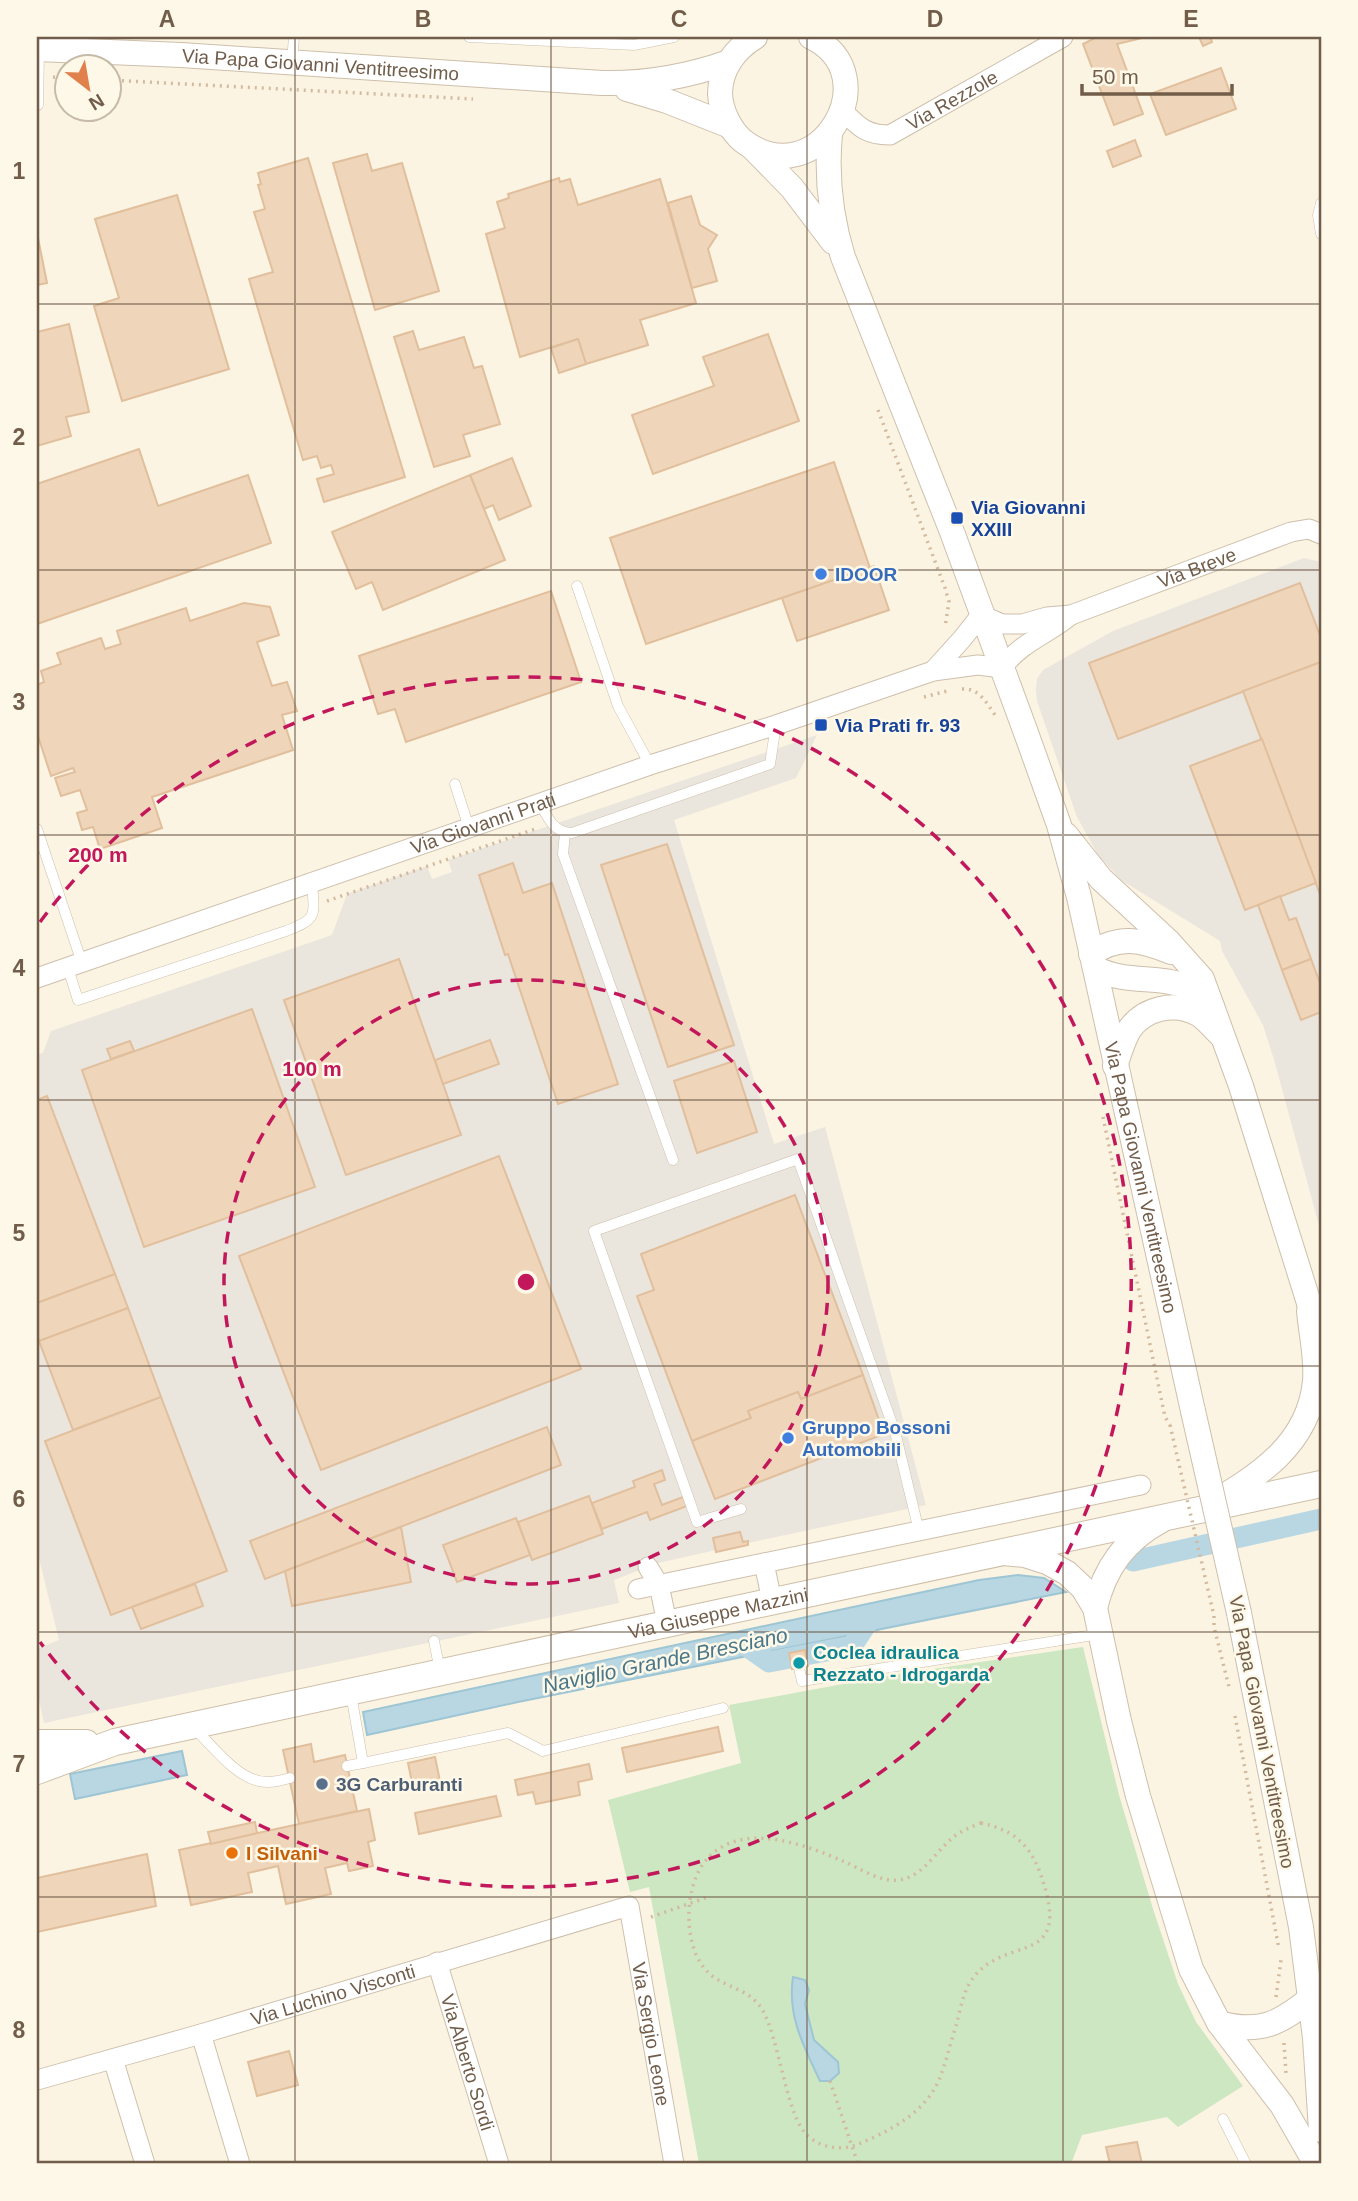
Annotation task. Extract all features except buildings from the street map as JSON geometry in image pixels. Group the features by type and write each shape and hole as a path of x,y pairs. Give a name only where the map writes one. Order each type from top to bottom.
{"main road":[{"name":"Via Giuseppe Mazzini","path":"37,1772 115,1742 1321,1484"},
{"name":"Via Giuseppe Mazzini","path":"37,1743 115,1742"}],"street":[{"path":"730,126 723,111 720,94 722,78 739,48 755,37"},
{"path":"752,147 777,154 802,152 817,145 830,134 843,111 846,94 838,62 829,49 811,37"},
{"path":"838,62 839,37"},
{"name":"Via Rezzole","path":"843,111 859,127 873,135 890,135 1063,37"},
{"name":"Via Papa Giovanni Ventitreesimo","path":"38,49 602,83 667,80 729,62"},
{"name":"Via Papa Giovanni Ventitreesimo","path":"602,83 667,101 730,126 792,188 843,257"},
{"name":"Via Papa Giovanni Ventitreesimo","path":"830,134 828,196 843,257 952,532 1059,825 1093,961 1239,1613 1301,1927 1311,1998 1321,2130"},
{"name":"Via Breve","path":"1071,615 1291,532 1309,529 1321,534"},
{"path":"933,671 981,615 1002,624 1022,624 1047,617 1071,615"},
{"path":"1002,668 1013,653 1053,630 1071,615"},
{"name":"Via Giovanni Prati","path":"37,978 650,765 933,671 978,665 1002,668"},
{"path":"1059,825 1101,879 1202,979 1226,1041 1309,1303 1321,1330"},
{"path":"1182,957 1143,941 1132,940 1110,943 1093,961 1119,978 1167,979 1181,984 1206,1000 1216,1012"},
{"path":"1115,1067 1130,1029 1139,1019 1162,1008 1188,1009 1199,1015 1226,1041"},
{"path":"1199,1510 1243,1485 1273,1462 1294,1439 1304,1423 1315,1381 1309,1303"},
{"path":"638,1589 1142,1485"},
{"path":"1095,1608 1106,1573 1127,1544 1145,1529 1168,1517"},
{"path":"1001,1553 1025,1555 1047,1562 1067,1573 1083,1588 1095,1608 1119,1721 1156,1862 1191,1969 1219,2023 1279,2102 1316,2164"},
{"path":"764,1563 772,1601"},
{"path":"648,1567 659,1585 667,1623"},
{"name":"Via Luchino Visconti","path":"37,2080 201,2034 437,1962 630,1914"},
{"name":"Via Sergio Leone","path":"630,1914 674,2164"},
{"name":"Via Alberto Sordi","path":"437,1962 499,2164"},
{"path":"1219,2023 1247,2029 1261,2027 1280,2021 1311,1998"},
{"path":"201,2034 240,2164"},
{"path":"113,2059 145,2164"}],"lane":[{"path":"292,63 294,37"},
{"path":"469,37 634,45 674,37"},
{"path":"38,49 38,105"},
{"path":"1321,202 1318,215 1321,234"},
{"path":"577,586 618,706 650,765"},
{"path":"540,803 551,824 565,833 572,833 770,764 776,725"},
{"path":"455,784 469,828"},
{"path":"37,829 75,965 78,1000 306,924 314,911 312,883"},
{"path":"565,833 563,854 673,1160"},
{"path":"741,1509 697,1522 594,1231 798,1159 895,1432 897,1463 919,1531"},
{"path":"799,1668 802,1681 1101,1634"},
{"path":"434,1642 440,1671"},
{"path":"350,1690 363,1763"},
{"path":"347,1766 508,1733 543,1751 723,1708"},
{"path":"191,1725 237,1770 249,1777 270,1782 290,1778"},
{"path":"1223,2119 1246,2164"}],"path":[{"path":"122,81 476,99"},
{"path":"877,408 949,602 944,632"},
{"path":"918,698 968,688 979,693 996,717"},
{"path":"337,897 531,831"},
{"path":"1102,1114 1165,1417 1170,1425 1232,1703"},
{"path":"1235,1717 1281,1959 1275,2000 1284,2041 1287,2095 1279,2102"},
{"path":"981,1823 999,1827 1020,1839 1034,1858 1050,1905 1051,1921 1045,1937 998,1958 977,1973 967,1989 938,2081 922,2106 889,2128 852,2146 835,2148 820,2144 806,2135 794,2113 772,2033 761,2007 744,1990 713,1977 700,1964 692,1949 690,1904 702,1866 733,1842 750,1838 794,1843 882,1879 899,1880 916,1874 964,1830 981,1823"},
{"path":"630,1914 690,1904 708,1897"},
{"path":"830,2081 858,2164"}],"shaded area":[{"path":"1304,558 1321,562 1321,1233 1263,1025 1222,951 1220,941 1121,880 1098,855 1077,817 1037,701 1036,689 1037,679 1043,670 1113,631"},
{"path":"817,735 796,778 674,820 774,1144 825,1127 926,1505 748,1543 743,1542 740,1532 713,1538 716,1550 658,1563 614,1580 619,1603 44,1723 37,1690 37,1649 59,1640 37,1550 37,1055 43,1053 51,1031 332,935 347,894 427,866 432,879 452,872 448,860"}],"green space":[{"path":"1083,1647 1119,1795 1178,1984 1196,2022 1243,2086 1178,2127 1167,2117 1082,2135 1071,2164 699,2164 649,1887 630,1892 608,1800 741,1763 729,1705 892,1675"}],"water":[{"path":"1018,1575 1044,1578 1066,1592 367,1735 363,1712 979,1580"},
{"path":"182,1751 187,1775 75,1799 70,1774"},
{"path":"793,1977 805,1980 809,1990 805,2004 814,2040 838,2062 839,2073 830,2081 820,2081 798,2031 792,2005"}],"waterway":[{"name":"Naviglio Grande Bresciano","path":"1133,1561 1321,1519"},
{"path":"742,1643 769,1662 852,1646 872,1616"}],"place":[{"name":"Via Giovanni XXIII","path":"957,518"},
{"name":"IDOOR","path":"821,574"},
{"name":"Via Prati fr. 93","path":"821,725"},
{"name":"Gruppo Bossoni Automobili","path":"788,1438"},
{"name":"Coclea idraulica Rezzato - Idrogarda","path":"799,1663"},
{"name":"3G Carburanti","path":"322,1784"},
{"name":"I Silvani","path":"232,1853"}]}
